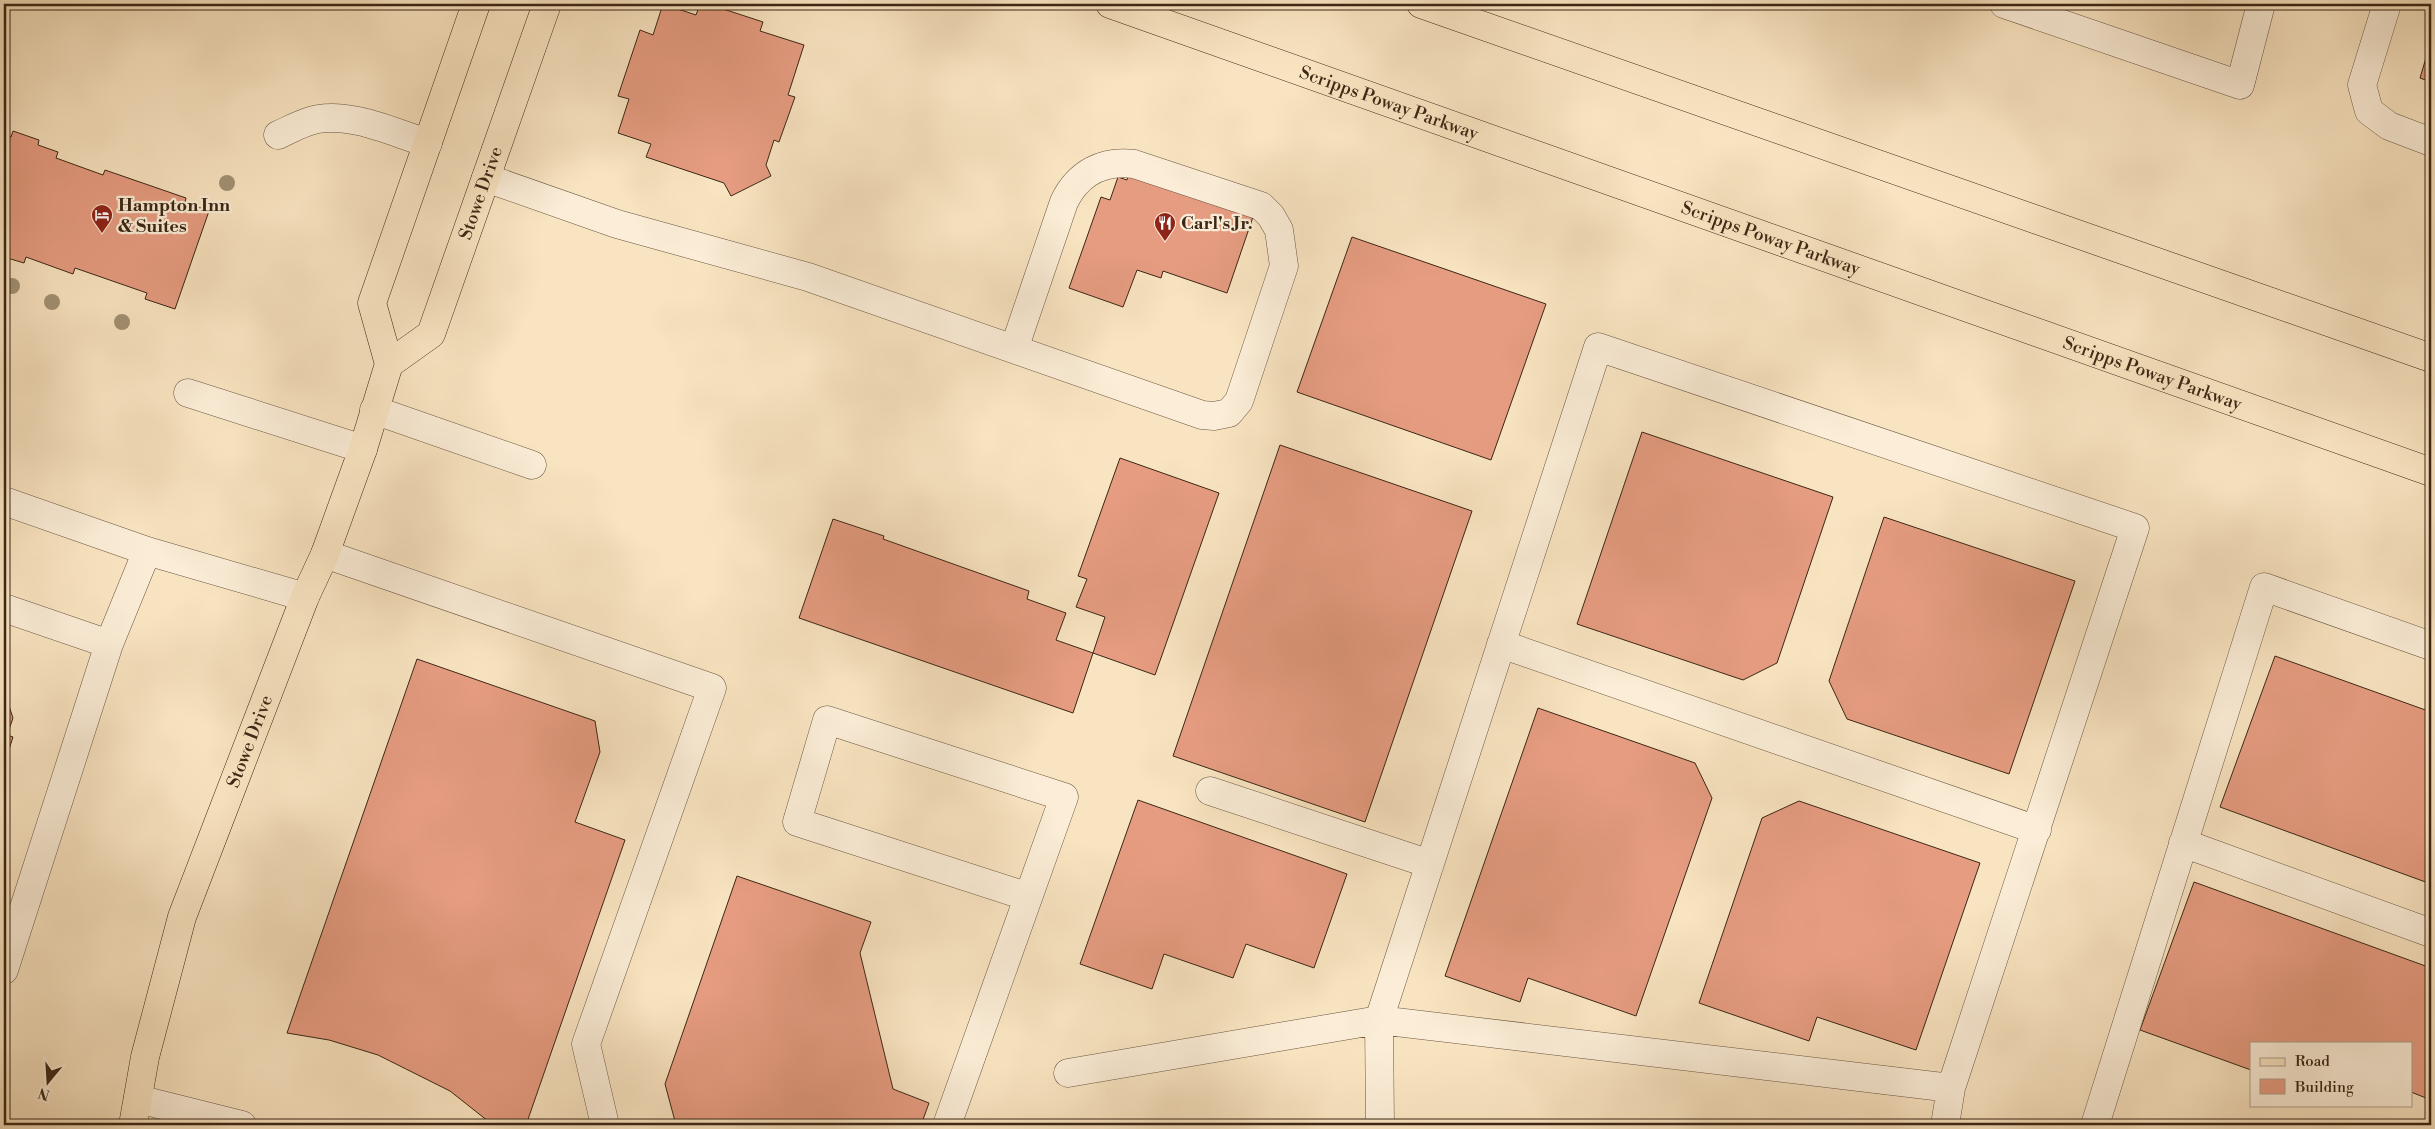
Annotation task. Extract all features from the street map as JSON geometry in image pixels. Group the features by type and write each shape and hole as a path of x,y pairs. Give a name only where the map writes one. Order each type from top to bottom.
{"main road":[{"path":"388,364 372,303 476,4"},
{"name":"Stowe Drive","path":"133,1125 145,1057 182,917 305,597 325,554 363,449 388,364 431,334 547,4"},
{"name":"Scripps Poway Parkway","path":"1110,4 2431,472"},
{"path":"1421,4 2431,358"}],"lane":[{"path":"2004,4 2240,85 2261,4"},
{"path":"2387,4 2362,85 2369,111 2389,126 2431,142"},
{"path":"278,135 316,119 335,117 355,120 428,143"},
{"path":"486,178 617,224 808,277 1202,415 1214,416 1229,413 1239,401 1284,266 1279,230 1271,216 1261,206 1134,164 1119,162 1101,165 1084,175 1071,188 1064,202 1014,349"},
{"path":"1380,1125 1379,1020 1598,347 2135,528 1952,1088 1946,1125"},
{"path":"188,393 363,449"},
{"path":"374,410 532,465"},
{"path":"4,500 147,551 305,597"},
{"path":"4,970 109,644 147,551"},
{"path":"325,554 712,688 586,1044 605,1125"},
{"path":"2100,1124 2183,844 2264,587 2431,646"},
{"path":"4,608 109,644"},
{"path":"1501,644 2037,830"},
{"path":"947,1125 1026,896 1064,797 827,720 797,822 1026,896"},
{"path":"1210,791 1430,864"},
{"path":"2183,844 2431,933"},
{"path":"1068,1073 1379,1020 1952,1088"},
{"path":"138,1099 242,1125"}],"building":[{"path":"663,4 696,15 700,4 708,4 763,22 760,31 804,45 788,95 795,97 779,142 774,140 766,165 771,176 731,196 724,183 646,157 651,144 618,133 629,99 618,96 640,30 653,35"},
{"path":"2431,41 2431,82 2420,78"},
{"name":"Hampton Inn & Suites","path":"13,131 39,140 38,145 58,152 56,158 103,175 105,170 186,198 185,202 209,211 175,309 145,299 147,293 75,268 73,274 26,257 24,263 4,257 4,134 11,137"},
{"name":"Carl's Jr.","path":"1128,176 1254,214 1227,293 1163,271 1161,278 1137,270 1123,307 1069,288 1101,197 1110,200 1118,177 1127,180"},
{"path":"1352,237 1546,304 1491,460 1297,392"},
{"path":"1642,432 1833,497 1777,663 1743,680 1577,624"},
{"path":"1280,445 1472,511 1365,822 1173,756"},
{"path":"1120,458 1219,493 1155,675 1093,653 1105,617 1076,607 1087,579 1078,576"},
{"path":"1884,517 2075,581 2009,774 1847,719 1829,681"},
{"path":"833,519 884,536 883,539 1029,591 1027,599 1066,613 1056,640 1093,653 1073,713 799,618"},
{"path":"2275,656 2431,712 2431,884 2220,807"},
{"path":"417,659 595,721 600,752 575,822 625,840 526,1125 493,1125 450,1091 378,1055 329,1040 287,1033"},
{"path":"4,698 13,718 7,735 13,737 4,765"},
{"path":"1538,708 1695,763 1712,798 1636,1016 1528,978 1520,1002 1445,976"},
{"path":"1138,800 1347,874 1314,968 1246,944 1233,978 1164,954 1152,989 1080,964"},
{"path":"1799,801 1980,863 1916,1050 1817,1017 1809,1041 1699,1003 1762,818"},
{"path":"737,876 871,922 860,953 893,1089 929,1103 921,1125 676,1125 665,1084"},
{"path":"2194,882 2431,968 2431,1100 2412,1092 2412,1042 2250,1042 2250,1070 2140,1030"}],"place":[{"name":"Hampton Inn & Suites","path":"102,234"},
{"name":"Carl's Jr.","path":"1165,242"}]}
